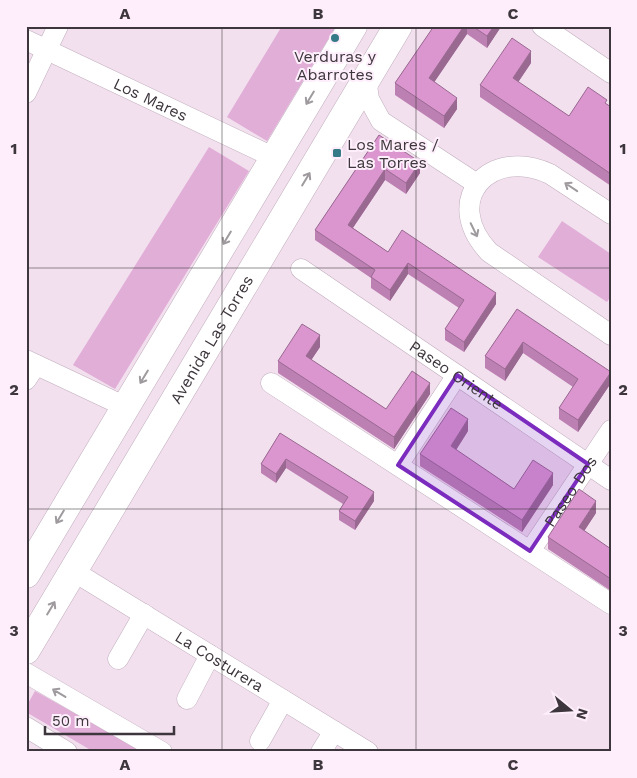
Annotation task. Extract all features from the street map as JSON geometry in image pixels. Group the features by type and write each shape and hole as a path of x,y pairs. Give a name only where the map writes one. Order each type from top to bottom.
{"main road":[{"path":"26,574 353,26"},
{"name":"Avenida Las Torres","path":"26,650 398,26"},
{"path":"260,184 263,195 271,203 282,206 291,205"}],"street":[{"path":"26,93 58,26"},
{"path":"542,26 611,73"},
{"name":"Los Mares","path":"26,40 275,158"},
{"path":"366,79 369,99 381,121 477,184"},
{"path":"339,125 361,120 381,121"},
{"path":"611,214 555,177 541,169 530,166 511,166 493,172 477,184 472,192 468,210 471,226 481,243 490,252 611,335"},
{"name":"Paseo Oriente","path":"301,269 611,480"},
{"path":"29,368 126,407"},
{"path":"398,465 457,375"},
{"path":"271,383 611,604"},
{"name":"Paseo Dos","path":"530,551 611,430"},
{"name":"La Costurera","path":"73,570 368,752"},
{"path":"118,659 144,614"},
{"path":"187,699 210,655"},
{"path":"26,673 162,752"},
{"path":"260,741 283,700"},
{"path":"26,727 67,752"},
{"path":"322,752 334,731"}],"highlighted area":[{"path":"457,375 588,464 530,551 398,465"}],"shaded area":[{"path":"282,26 336,26 267,141 227,117"},
{"path":"209,147 249,171 115,389 73,365"},
{"path":"562,221 611,254 611,296 607,302 538,257"},
{"path":"35,691 144,752 94,752 26,712 26,707"}],"building":[{"path":"434,26 464,26 429,78 457,98 444,116 395,83"},
{"path":"472,26 494,26 487,36"},
{"path":"512,38 531,51 513,78 569,116 588,87 607,100 605,103 611,107 611,174 480,85"},
{"path":"379,135 420,162 406,183 385,169 348,225 388,252 402,230 496,293 464,342 445,329 464,300 408,263 390,290 371,277 375,270 315,230"},
{"path":"517,309 611,372 578,420 559,408 578,379 523,342 505,369 485,356"},
{"path":"302,324 320,335 306,356 386,409 412,371 430,383 394,437 278,361"},
{"path":"451,408 468,419 451,446 514,489 533,460 553,473 522,520 420,454"},
{"path":"280,433 374,492 355,521 339,511 348,497 286,459 276,474 261,464"},
{"path":"579,489 596,501 579,527 611,549 611,579 548,537"}],"place":[{"name":"Verduras y Abarrotes","path":"335,38"},
{"name":"Los Mares / Las Torres","path":"337,153"}]}
